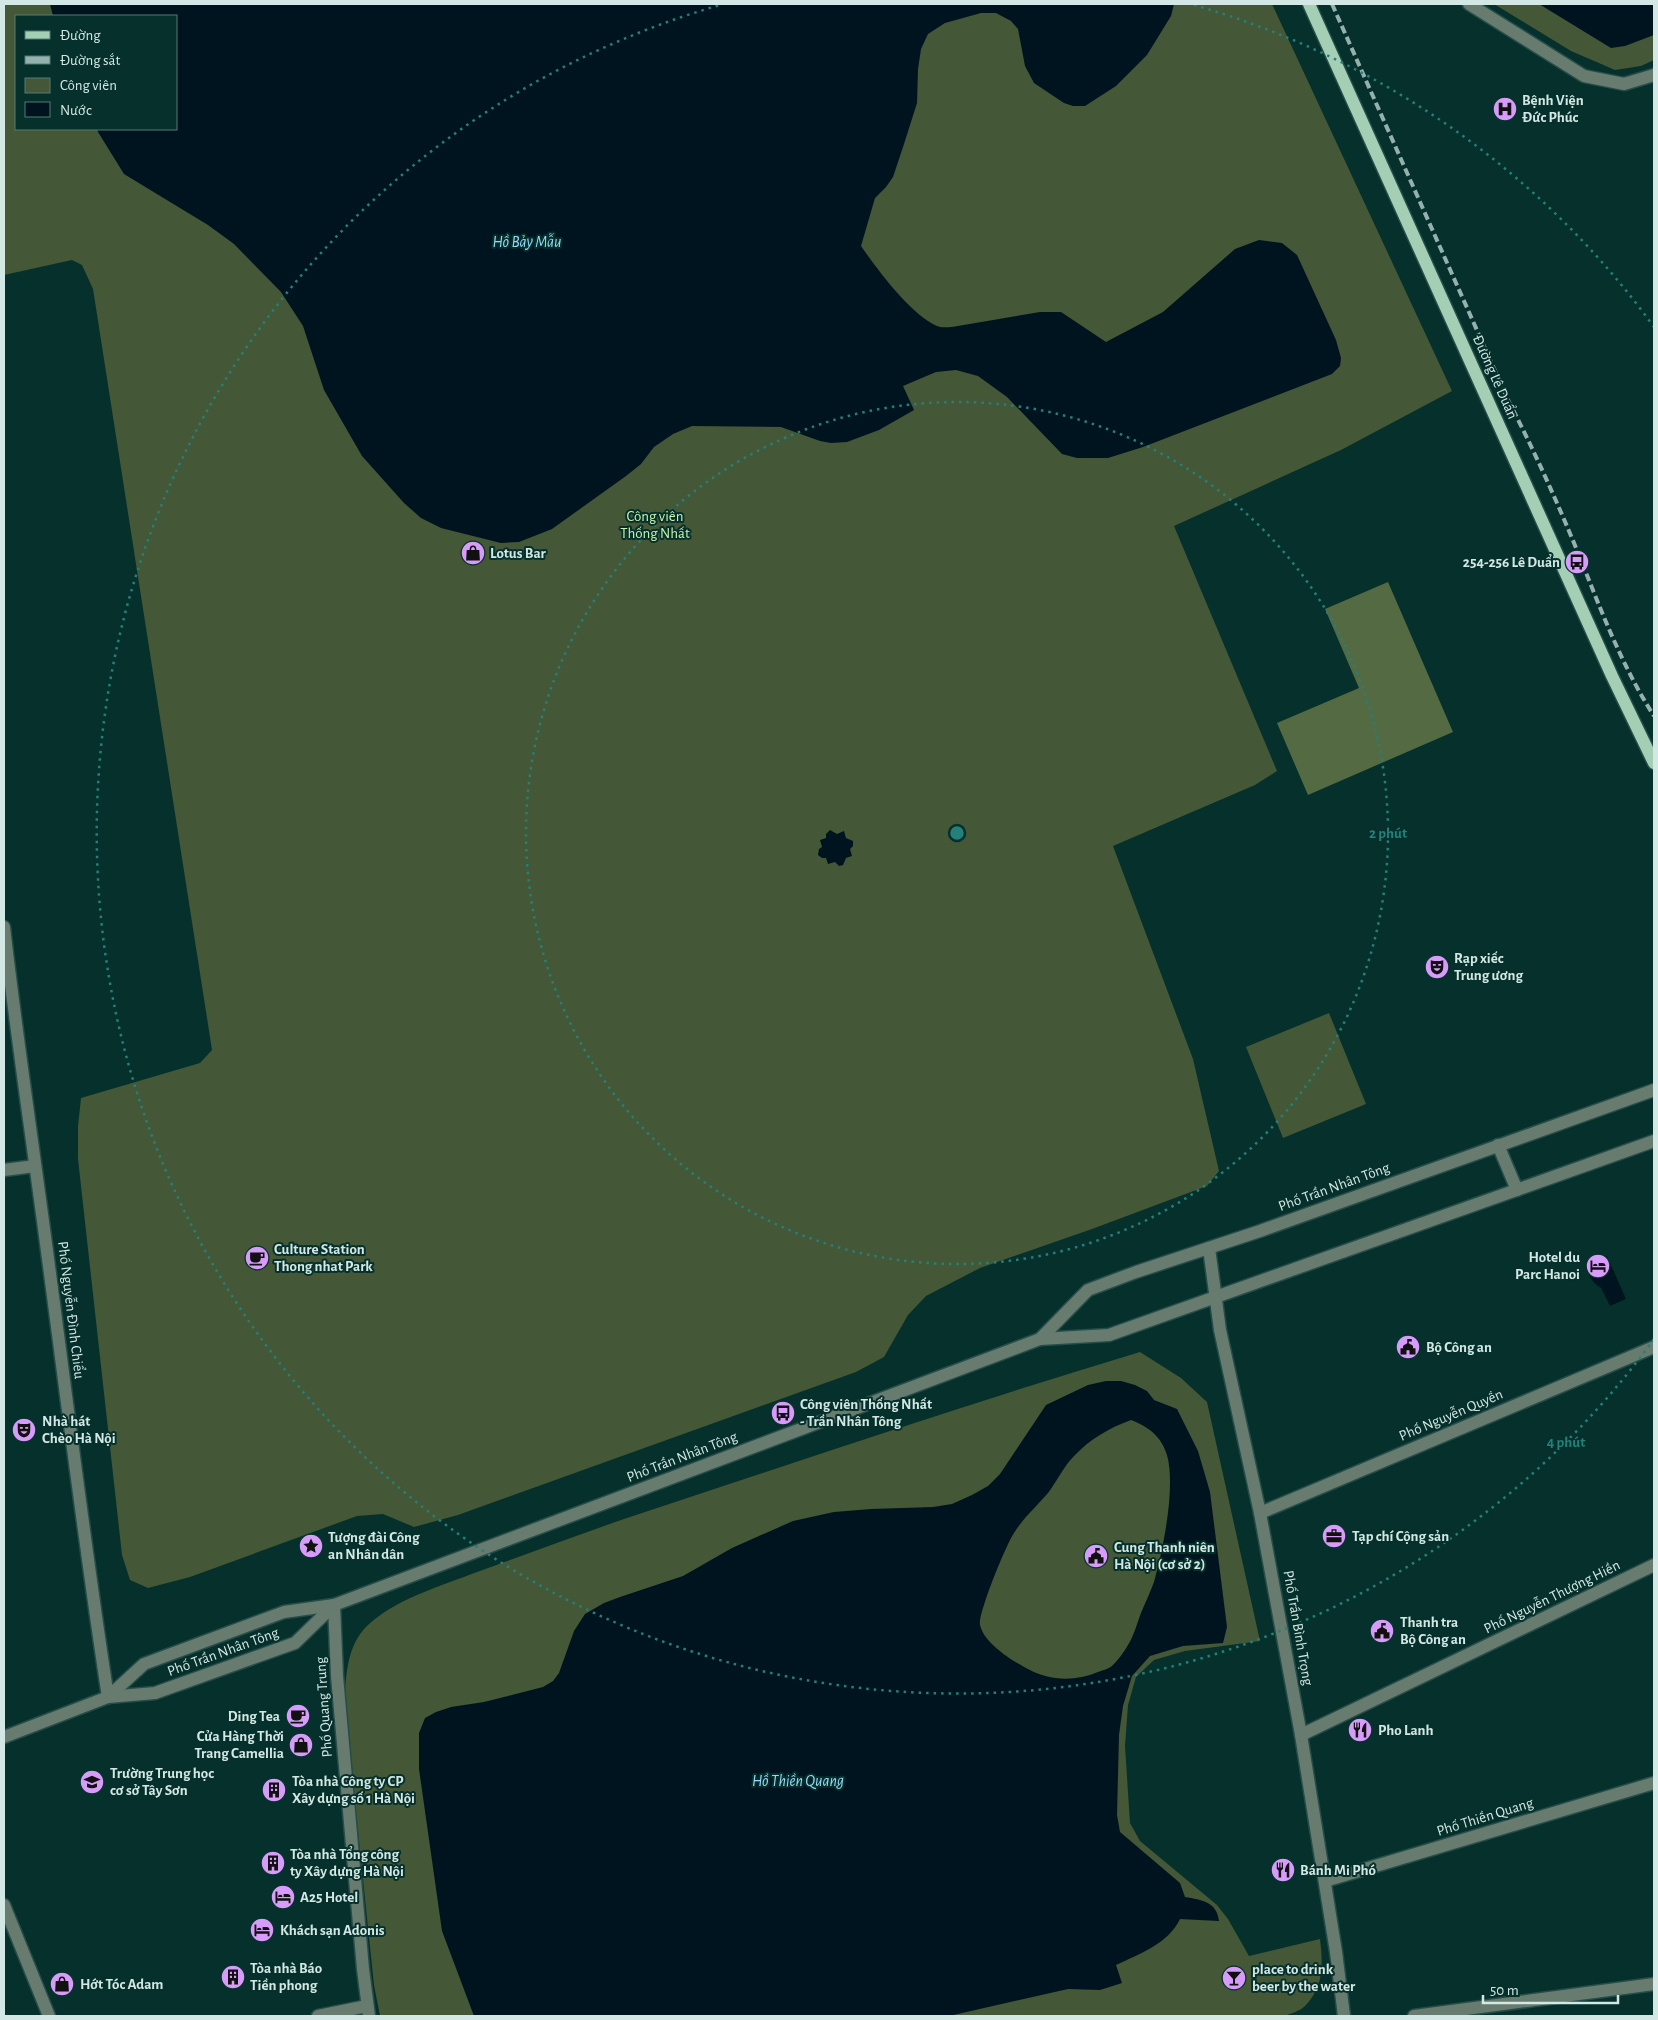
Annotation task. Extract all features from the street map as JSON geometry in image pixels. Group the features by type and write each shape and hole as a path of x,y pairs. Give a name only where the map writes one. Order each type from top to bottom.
{"main road":[{"name":"Đường Lê Duẩn","path":"1309,4 1612,676 1654,762"}],"street":[{"path":"1469,4 1584,76 1624,84 1654,75"},
{"name":"Phố Nguyễn Đình Chiểu","path":"4,927 13,1011 92,1595 108,1697"},
{"name":"Phố Trần Nhân Tông","path":"1040,1340 1088,1290 1654,1090"},
{"name":"Phố Trần Nhân Tông","path":"108,1697 144,1664 284,1612 334,1605 1040,1340 1109,1334 1654,1141"},
{"path":"1498,1145 1518,1190"},
{"path":"4,1170 35,1166"},
{"name":"Phố Trần Bình Trọng","path":"1209,1248 1220,1330 1260,1513 1301,1735 1325,1881 1344,2016"},
{"name":"Phố Nguyễn Quyền","path":"1260,1513 1654,1347"},
{"name":"Phố Nguyễn Thượng Hiền","path":"1301,1735 1654,1565"},
{"name":"Phố Trần Nhân Tông","path":"4,1737 108,1697 155,1693 296,1643 334,1605"},
{"name":"Phố Quang Trung","path":"334,1605 337,1676 368,2011"},
{"name":"Phố Thiền Quang","path":"1325,1881 1654,1783"},
{"path":"4,1905 49,2016"},
{"path":"1414,2016 1654,1984"},
{"path":"318,2016 368,2011"}],"green space":[{"name":"Công viên Thống Nhất","path":"4,4 1272,4 1452,391 1341,450 1174,526 1277,771 1255,785 1113,846 1193,1059 1219,1171 1207,1186 980,1268 926,1296 908,1315 884,1357 856,1372 458,1515 414,1527 383,1514 357,1516 190,1577 148,1588 130,1580 122,1555 78,1159 78,1126 81,1098 200,1063 212,1050 93,289 82,265 72,260 4,275"},
{"path":"1494,4 1654,4 1654,60 1641,66 1615,70 1571,51"},
{"path":"1388,582 1453,732 1308,795 1277,723 1359,688 1325,609"},
{"path":"1329,1013 1366,1104 1283,1138 1246,1047"},
{"name":"Hồ Thiền Quang","path":"1140,1352 1181,1378 1207,1402 1260,1641 1185,1651 1154,1660 1136,1677 1128,1705 1125,1746 1130,1823 1140,1841 1217,1905 1228,1919 1249,1956 1320,1939 1321,1975 1316,1991 1305,2006 1298,2011 1284,2016 380,2016 374,1985 345,1707 348,1663 355,1642 368,1625 390,1608 429,1590 605,1526 946,1413"}],"water":[{"name":"Hồ Bảy Mẫu","path":"50,4 1174,4 1171,16 1147,55 1116,86 1085,106 1073,106 1064,103 1034,83 1025,66 1018,29 1011,21 996,13 981,13 945,23 928,34 921,49 918,69 917,103 893,177 875,198 861,246 885,279 906,302 916,312 937,326 952,327 1040,312 1061,312 1106,342 1163,312 1235,249 1259,240 1282,243 1297,255 1336,340 1341,358 1340,366 1332,374 1143,447 1108,458 1077,458 1062,454 1007,397 978,376 956,370 936,372 903,386 914,410 879,430 847,442 831,443 820,441 781,427 692,426 673,434 654,447 641,464 552,529 519,542 501,543 441,528 421,518 404,503 362,456 324,390 303,326 281,292 234,244 208,225 124,174 98,132 97,130 178,130 178,15 53,15"},
{"path":"1539,4 1654,4 1654,35 1625,46 1611,48"},
{"path":"830,830 837,834 844,831 846,838 853,841 853,846 850,849 852,856 846,858 843,865 839,866 835,862 828,864 826,858 818,855 819,849 822,847 820,840 826,838 826,834"},
{"path":"1607,1256 1626,1299 1610,1306 1601,1288 1595,1284 1588,1272 1589,1265"},
{"name":"Hồ Thiền Quang","path":"1106,1381 1121,1381 1147,1391 1154,1400 1177,1409 1198,1451 1210,1492 1227,1627 1223,1643 1183,1646 1150,1656 1132,1676 1123,1706 1119,1735 1117,1815 1120,1832 1180,1883 1185,1897 1203,1901 1212,1906 1218,1915 1219,1921 1180,1919 1175,1928 1161,1942 1116,1965 1122,1983 1100,1990 1068,1989 949,2016 474,2016 442,1931 419,1769 419,1733 425,1718 451,1707 484,1702 543,1687 553,1681 559,1673 574,1631 585,1614 604,1603 683,1576 732,1548 793,1521 834,1512 933,1507 952,1504 972,1495 988,1486 1000,1474 1046,1405 1088,1385","holes":["1131,1420 1149,1429 1158,1437 1167,1455 1169,1468 1170,1484 1167,1518 1154,1582 1134,1634 1121,1656 1112,1666 1089,1675 1071,1679 1044,1676 1026,1668 992,1644 980,1625 983,1607 1010,1540 1026,1517 1048,1493 1067,1464 1093,1439 1108,1430"]}],"railway":[{"path":"1332,4 1508,400 1555,499 1614,640 1632,679 1654,716"}],"place":[{"name":"Bệnh Viện Đức Phúc","path":"1505,109"},
{"name":"Lotus Bar","path":"473,553"},
{"name":"254-256 Lê Duẩn","path":"1577,562"},
{"name":"Rạp xiếc Trung ương","path":"1437,967"},
{"name":"Culture Station Thong nhat Park","path":"257,1258"},
{"name":"Hotel du Parc Hanoi","path":"1598,1266"},
{"name":"Bộ Công an","path":"1408,1347"},
{"name":"Công viên Thống Nhất - Trần Nhân Tông","path":"783,1413"},
{"name":"Nhà hát Chèo Hà Nội","path":"24,1430"},
{"name":"Tạp chí Cộng sản","path":"1334,1536"},
{"name":"Tượng đài Công an Nhân dân","path":"311,1546"},
{"name":"Cung Thanh niên Hà Nội (cơ sở 2)","path":"1096,1556"},
{"name":"Thanh tra Bộ Công an","path":"1382,1631"},
{"name":"Ding Tea","path":"298,1716"},
{"name":"Pho Lanh","path":"1360,1730"},
{"name":"Cửa Hàng Thời Trang Camellia","path":"301,1745"},
{"name":"Trường Trung học cơ sở Tây Sơn","path":"92,1782"},
{"name":"Tòa nhà Công ty CP Xây dựng số 1 Hà Nội","path":"274,1790"},
{"name":"Tòa nhà Tổng công ty Xây dựng Hà Nội","path":"273,1863"},
{"name":"Bánh Mi Phó","path":"1283,1870"},
{"name":"A25 Hotel","path":"283,1897"},
{"name":"Khách sạn Adonis","path":"262,1930"},
{"name":"Tòa nhà Báo Tiền phong","path":"233,1977"},
{"name":"place to drink beer by the water","path":"1234,1978"},
{"name":"Hớt Tóc Adam","path":"62,1984"}]}
